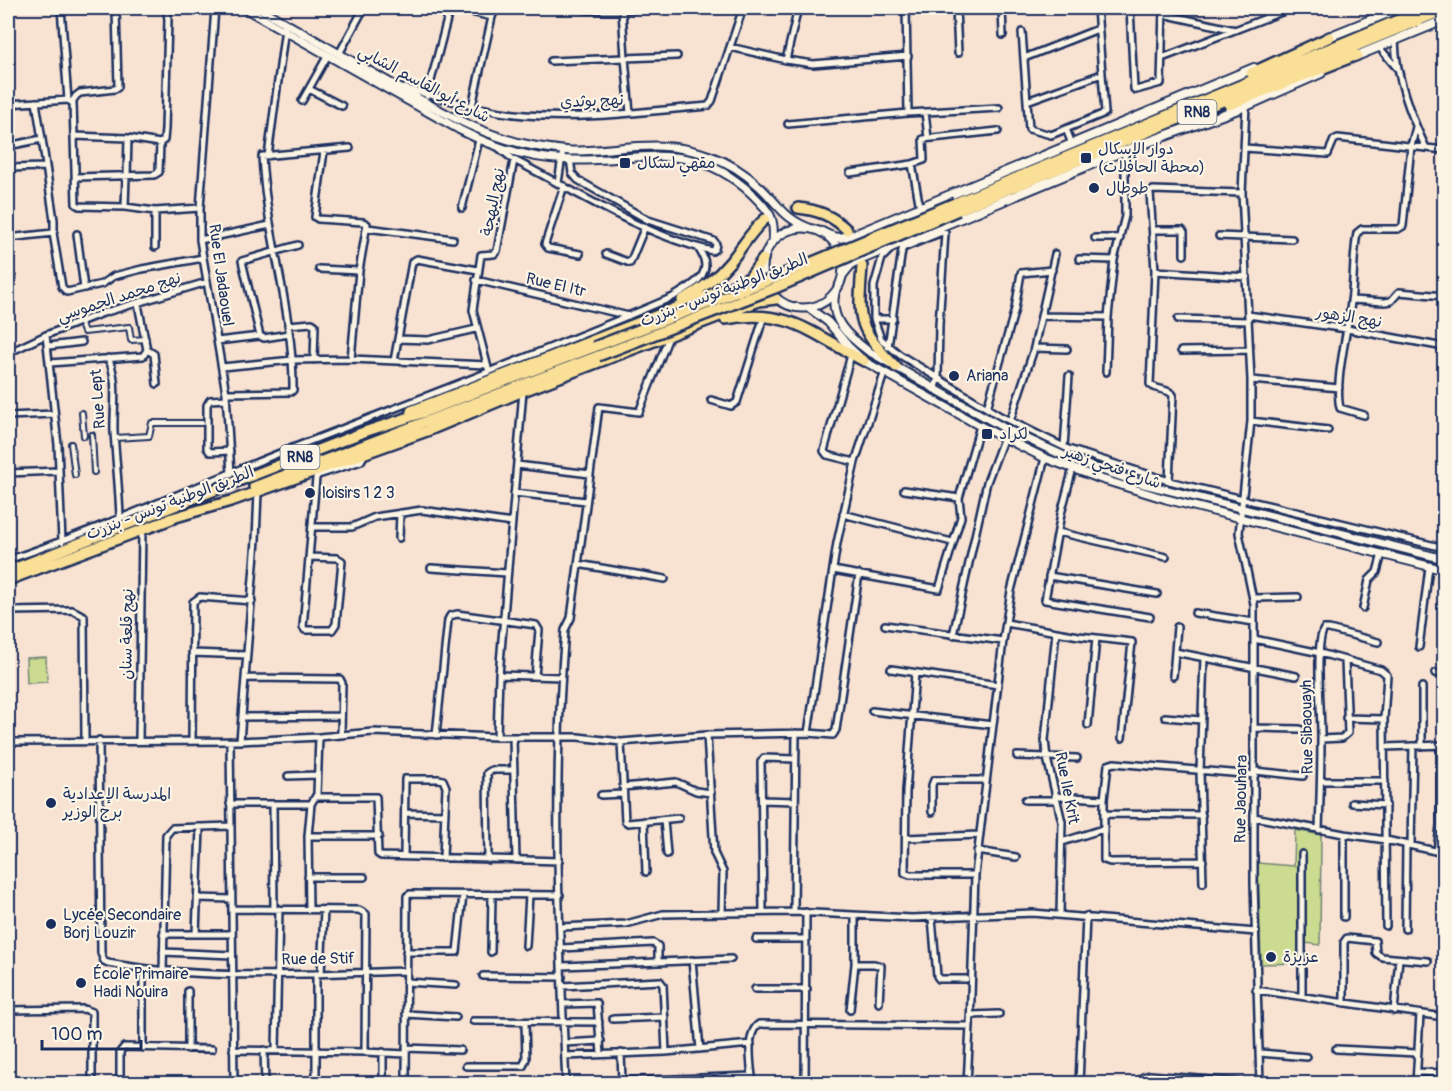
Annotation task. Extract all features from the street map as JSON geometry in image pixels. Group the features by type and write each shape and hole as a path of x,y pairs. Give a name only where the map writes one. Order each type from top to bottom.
{"highway":[{"name":"الطريق الوطنية تونس - بنزرت","path":"957,206 1126,131 1427,8"},
{"name":"الطريق الوطنية تونس - بنزرت","path":"8,580 169,519 1164,126 1440,12"},
{"path":"1126,131 1330,37"},
{"path":"1164,126 1227,106 1357,56"},
{"path":"798,208 826,214 847,230"},
{"name":"RN8","path":"665,312 671,306 704,288 765,219"},
{"name":"RN8","path":"364,432 427,404 740,283 750,277 764,259"},
{"path":"862,266 859,311 861,322 869,338 896,368"},
{"path":"258,492 427,431 524,391 759,302 776,299"},
{"path":"682,331 727,318 764,315 799,325 864,361"},
{"name":"الطريق الوطنية تونس - بنزرت","path":"8,571 364,432 596,351"},
{"name":"RN8","path":"169,519 258,492"}],"main road":[{"path":"822,232 839,239 859,233 1400,8"},
{"path":"843,274 852,263 1125,150 1246,106 1444,20"}],"street":[{"path":"61,8 74,136 76,204 155,211 200,208"},
{"path":"8,104 70,101 80,93 118,87 116,8"},
{"path":"75,177 158,173 160,143 164,140 165,129 168,19 166,8"},
{"name":"Rue El Jadaouel","path":"215,8 200,208 200,240 226,396 231,474"},
{"name":"شارع أبو القاسم الشابي","path":"244,8 339,54 483,133 534,146 566,150 659,145 679,147 705,154 747,176 787,217 812,229"},
{"name":"شارع أبو القاسم الشابي","path":"259,8 328,55 424,101 479,140 498,147 566,160 660,155 681,157 703,163 731,176 764,206 773,219 772,242"},
{"path":"339,54 364,8"},
{"path":"424,101 451,8 492,17"},
{"path":"472,106 496,8"},
{"path":"578,8 588,10 655,8"},
{"path":"743,8 730,47 813,64 908,56"},
{"path":"786,60 798,8"},
{"path":"906,8 908,113"},
{"path":"956,8 958,53"},
{"path":"1002,8 1003,35"},
{"path":"1022,32 1030,131 1051,135 1105,114 1097,8"},
{"path":"1130,8 1135,90 1161,82 1163,11 1234,30"},
{"path":"1266,8 1267,18"},
{"path":"1162,58 1292,8"},
{"path":"622,9 630,113"},
{"path":"268,156 285,27"},
{"path":"1024,58 1098,29"},
{"path":"1395,40 1397,68 1416,127 1426,148"},
{"name":"نهج بوثدي","path":"424,101 525,115 582,116 708,106 712,101 730,47"},
{"path":"1379,47 1397,68"},
{"path":"302,101 328,55"},
{"path":"551,61 677,56"},
{"path":"1027,101 1102,74"},
{"path":"309,89 342,106"},
{"path":"36,102 54,219 53,233 57,266 64,290 67,292 102,284 114,276 142,269 203,258"},
{"name":"Rue Jaouhara","path":"1246,106 1242,193 1251,421 1240,517 1240,540 1253,598 1254,622 1256,990 1261,1083"},
{"path":"788,124 908,113 999,108"},
{"path":"926,112 928,138"},
{"path":"1364,415 1340,408 1339,388 1357,233 1362,229 1398,229 1403,226 1411,146 1416,127"},
{"path":"1066,129 1072,144"},
{"path":"850,173 912,164 924,160 922,141 928,138 998,131"},
{"path":"74,136 128,138 160,143"},
{"path":"125,207 128,138"},
{"path":"1245,148 1328,154 1334,140 1338,138 1444,150"},
{"path":"8,146 42,139"},
{"path":"462,208 479,140"},
{"path":"498,147 514,160 644,228 698,248 712,251 715,249 714,241 648,220 578,180 566,160"},
{"path":"230,451 210,452 207,448 207,405 210,400 226,396 294,390 293,360 264,192 262,156 350,148"},
{"path":"566,150 561,184 545,244 548,248 580,254"},
{"path":"1106,372 1108,317 1114,260 1125,216 1125,150"},
{"path":"324,151 315,217 367,224 359,271 351,359"},
{"name":"نهج البهجة","path":"478,270 481,255 494,254 497,251 514,160"},
{"path":"912,164 920,208"},
{"path":"8,168 46,167"},
{"path":"1168,482 1173,396 1170,392 1152,387 1150,384 1155,271 1150,192 1153,190 1242,193"},
{"path":"155,211 155,247"},
{"path":"200,240 270,225"},
{"path":"367,228 453,239"},
{"path":"606,254 630,263 644,228"},
{"path":"801,228 822,232 839,249 843,261 843,274 835,293 828,300 809,308 792,307 776,299 764,279 764,259 772,242 781,234 801,228"},
{"path":"1154,230 1184,232 1184,255"},
{"path":"888,347 903,248 942,232 945,233 938,378 934,390"},
{"path":"8,238 53,233"},
{"path":"77,234 84,288"},
{"path":"1218,236 1292,240"},
{"path":"1095,238 1120,238"},
{"path":"260,336 242,261 298,245"},
{"path":"893,246 882,258 877,271 873,305 874,319 881,339 888,347 1010,421 1064,447 1168,482 1444,549"},
{"path":"8,560 62,542 286,450 490,372 673,297 697,282 702,276 705,262 698,248"},
{"path":"1010,421 1034,348 1055,254"},
{"path":"394,361 414,259 478,270 472,310 490,372"},
{"path":"1079,259 1114,260"},
{"path":"319,269 359,271"},
{"path":"987,408 1015,309 1021,273 1052,270"},
{"path":"1155,271 1246,277"},
{"name":"Rue El Itr","path":"476,280 629,316"},
{"name":"نهج محمد الجموسي","path":"8,353 80,321 207,282"},
{"path":"1351,300 1385,302 1391,301 1399,292 1444,296"},
{"name":"شارع فتحي زهير","path":"835,293 832,305 834,312 844,329 868,351 1016,434 1075,461 1140,483 1444,559"},
{"path":"50,363 143,356 147,350 146,339 138,304"},
{"name":"شارع فتحي زهير","path":"809,308 828,322 864,361 884,374 1045,458 1125,487 1444,570"},
{"path":"711,400 731,406 737,402 764,315"},
{"path":"1042,316 1108,317"},
{"name":"نهج الزهور","path":"1178,319 1248,318 1347,329 1444,347"},
{"path":"874,319 893,320"},
{"path":"80,321 84,332 129,327 131,340 146,339"},
{"path":"288,325 312,323 315,325 314,360"},
{"path":"398,339 420,340 476,329"},
{"path":"217,340 260,336 264,338 289,334"},
{"path":"46,335 49,346 59,471 62,542"},
{"path":"566,1083 559,861 558,737 565,630 571,618 599,407 639,412 669,337"},
{"path":"49,346 82,342"},
{"path":"1034,348 1067,350"},
{"path":"147,350 154,354 157,384"},
{"path":"1181,351 1248,350"},
{"path":"851,355 824,451 826,455 855,462"},
{"name":"Rue Lept","path":"108,358 113,382 120,517"},
{"path":"222,368 293,360 351,359 488,365"},
{"path":"808,733 843,514 855,462 884,374"},
{"path":"1064,447 1069,376"},
{"path":"1251,380 1339,388"},
{"path":"497,737 499,675 524,391"},
{"path":"82,413 84,436"},
{"path":"8,416 54,414"},
{"path":"1251,421 1328,430"},
{"path":"115,438 149,436 152,423 202,423"},
{"path":"833,570 939,589 961,517 959,498 981,426"},
{"path":"92,435 94,472"},
{"path":"953,635 987,482 1004,437"},
{"path":"71,444 75,475"},
{"path":"309,557 337,558 342,561 336,624 332,630 303,628 309,557 317,476 361,461 365,453"},
{"path":"967,1083 975,875 1003,641 1016,569 1045,458"},
{"path":"517,465 590,474"},
{"path":"1072,468 1044,598 1047,602 1150,617"},
{"path":"8,473 59,471"},
{"path":"904,489 959,498"},
{"path":"240,741 252,601 258,492"},
{"path":"514,493 585,501"},
{"path":"312,527 354,527 371,518 426,511 512,523"},
{"path":"399,538 400,513"},
{"path":"843,514 952,542"},
{"name":"نهج قلعة سنان","path":"138,740 142,529"},
{"path":"1058,532 1166,557"},
{"path":"1363,608 1369,580 1377,572 1382,554"},
{"path":"578,564 665,579"},
{"path":"1419,647 1429,567"},
{"path":"431,568 507,573"},
{"path":"8,742 240,741 319,738 373,732 558,737 621,742 707,735 808,733 833,735 836,730 859,574"},
{"path":"1049,576 1157,594"},
{"path":"192,741 193,606 196,599 200,597 252,601"},
{"path":"1253,598 1298,597"},
{"path":"8,611 72,610 84,616 85,740"},
{"path":"1195,613 1254,622"},
{"path":"436,735 449,618 457,614 533,624 538,627 535,676"},
{"path":"1006,623 1096,638 1130,640 1132,644 1122,738"},
{"path":"885,625 1003,641"},
{"path":"1173,676 1178,627"},
{"name":"Rue Sibaouayh","path":"1319,830 1322,633 1324,629 1329,629 1378,642"},
{"name":"Rue Ile Krit","path":"1056,632 1045,732 1047,758 1062,822 1060,914"},
{"path":"1088,725 1096,638"},
{"path":"1254,639 1320,653 1386,673 1384,719 1386,926"},
{"path":"1175,652 1296,676"},
{"path":"192,653 247,655"},
{"path":"1203,883 1200,771 1204,658"},
{"path":"1322,739 1345,736 1348,733 1345,661"},
{"path":"891,669 998,685"},
{"path":"915,673 906,791 905,871 907,875 975,875"},
{"path":"1435,673 1444,675"},
{"path":"499,675 561,677"},
{"path":"245,678 340,679 342,683 341,735"},
{"path":"1422,687 1422,746"},
{"path":"872,711 993,725"},
{"path":"242,717 341,716"},
{"path":"1165,717 1201,720"},
{"path":"1346,718 1384,719"},
{"path":"1255,728 1300,729"},
{"path":"794,912 796,733"},
{"path":"707,735 714,853 723,872 723,913"},
{"path":"513,737 516,860"},
{"path":"309,910 308,836 311,804 316,797 319,738"},
{"name":"Rue de Stif","path":"99,740 101,952 104,961 143,970 164,972 319,974 406,971"},
{"path":"230,741 234,1083"},
{"path":"621,742 625,821 628,823 679,818"},
{"path":"1385,747 1442,745 1442,825 1437,852"},
{"path":"1404,929 1413,746"},
{"path":"1017,756 1077,759"},
{"path":"763,912 762,759 795,759"},
{"path":"1203,861 1110,862 1104,860 1104,799 1107,768 1112,763 1200,771 1303,776"},
{"path":"488,860 487,773 492,770 514,770"},
{"path":"288,776 317,775"},
{"path":"404,856 405,780 408,778 443,780 446,787 443,858"},
{"path":"932,812 934,780 986,780"},
{"path":"1321,781 1385,781"},
{"path":"602,795 676,782 711,793"},
{"path":"316,797 375,796 378,800 379,856 559,861"},
{"path":"1025,800 1104,799"},
{"path":"762,800 795,801"},
{"path":"1352,802 1386,805"},
{"path":"230,804 311,804"},
{"path":"273,804 277,909 276,1050"},
{"path":"405,813 445,814"},
{"path":"1104,814 1202,815"},
{"path":"1254,817 1409,844 1444,853"},
{"path":"664,820 667,854"},
{"path":"644,821 646,872"},
{"path":"164,972 166,835 172,828 231,826"},
{"path":"196,934 200,827"},
{"path":"1062,842 1103,829"},
{"path":"1344,834 1344,917"},
{"path":"906,838 979,835"},
{"path":"308,836 378,836"},
{"path":"977,851 1016,857"},
{"path":"1302,854 1302,996"},
{"path":"308,877 364,877"},
{"path":"406,1083 407,896 410,894 560,895"},
{"path":"406,952 457,952 462,895"},
{"path":"491,952 492,895"},
{"path":"526,946 529,895"},
{"path":"197,898 232,899"},
{"path":"232,909 364,911 366,914 365,1052"},
{"path":"316,1083 319,974 324,910"},
{"path":"561,927 626,924 663,914 806,912 932,918 1019,913 1086,916 1256,932"},
{"path":"805,1083 806,912"},
{"path":"850,1010 855,964 855,916"},
{"path":"1079,1083 1086,916"},
{"path":"932,918 937,976 939,979 966,979"},
{"path":"163,934 232,934"},
{"path":"756,939 806,939"},
{"path":"1344,1003 1345,939 1374,940 1377,943 1377,955 1428,961"},
{"path":"562,948 653,943 658,946 658,963"},
{"path":"164,952 232,955"},
{"path":"562,966 730,959"},
{"path":"1394,1011 1399,959"},
{"path":"692,960 700,1049"},
{"path":"855,964 881,966 879,1004"},
{"path":"143,970 143,1048"},
{"path":"483,976 562,977"},
{"path":"562,986 660,981 663,985 666,1052"},
{"path":"406,982 456,985"},
{"path":"755,990 807,989"},
{"path":"1256,990 1444,1017"},
{"path":"188,991 188,1049"},
{"path":"563,1004 596,1002 602,1054"},
{"path":"8,1010 84,1009 92,1012 92,1083"},
{"path":"406,1014 456,1017"},
{"path":"971,1015 999,1014"},
{"path":"1416,1083 1420,1014"},
{"path":"613,1019 664,1017"},
{"path":"473,1021 599,1022"},
{"path":"466,1066 524,1066 526,1059 525,1022"},
{"path":"753,1083 752,1032 759,1024 970,1026"},
{"path":"564,1043 601,1041"},
{"path":"565,1056 666,1052 751,1044"},
{"path":"120,1083 122,1048 212,1049"},
{"path":"1335,1049 1417,1053"},
{"path":"233,1050 383,1053 460,1050"},
{"path":"264,1050 265,1083"},
{"path":"383,1053 383,1083"},
{"path":"621,1053 622,1082 752,1076"},
{"path":"1260,1053 1307,1057"},
{"path":"1417,1071 1444,1073"},
{"path":"1140,1083 1143,1077 1150,1075 1177,1081 1261,1083"}],"green space":[{"path":"46,657 47,682 27,683 26,658"},
{"path":"1295,830 1321,835 1320,945 1298,942 1298,963 1261,964 1258,863 1294,866"}],"tunnel":[{"path":"765,219 787,209 798,208"}],"place":[{"name":"دوار الإسكال (محطة الحافلات)","path":"1086,158"},
{"name":"مقهي لسكال","path":"625,163"},
{"name":"طوطال","path":"1094,188"},
{"name":"Ariana","path":"954,376"},
{"name":"لكراد","path":"987,434"},
{"name":"loisirs 1 2 3","path":"310,493"},
{"name":"المدرسة الإعدادية برج الوزير","path":"51,803"},
{"name":"Lycée Secondaire Borj Louzir","path":"51,924"},
{"name":"عزيزة","path":"1271,957"},
{"name":"École Primaire Hadi Nouira","path":"81,983"}]}
